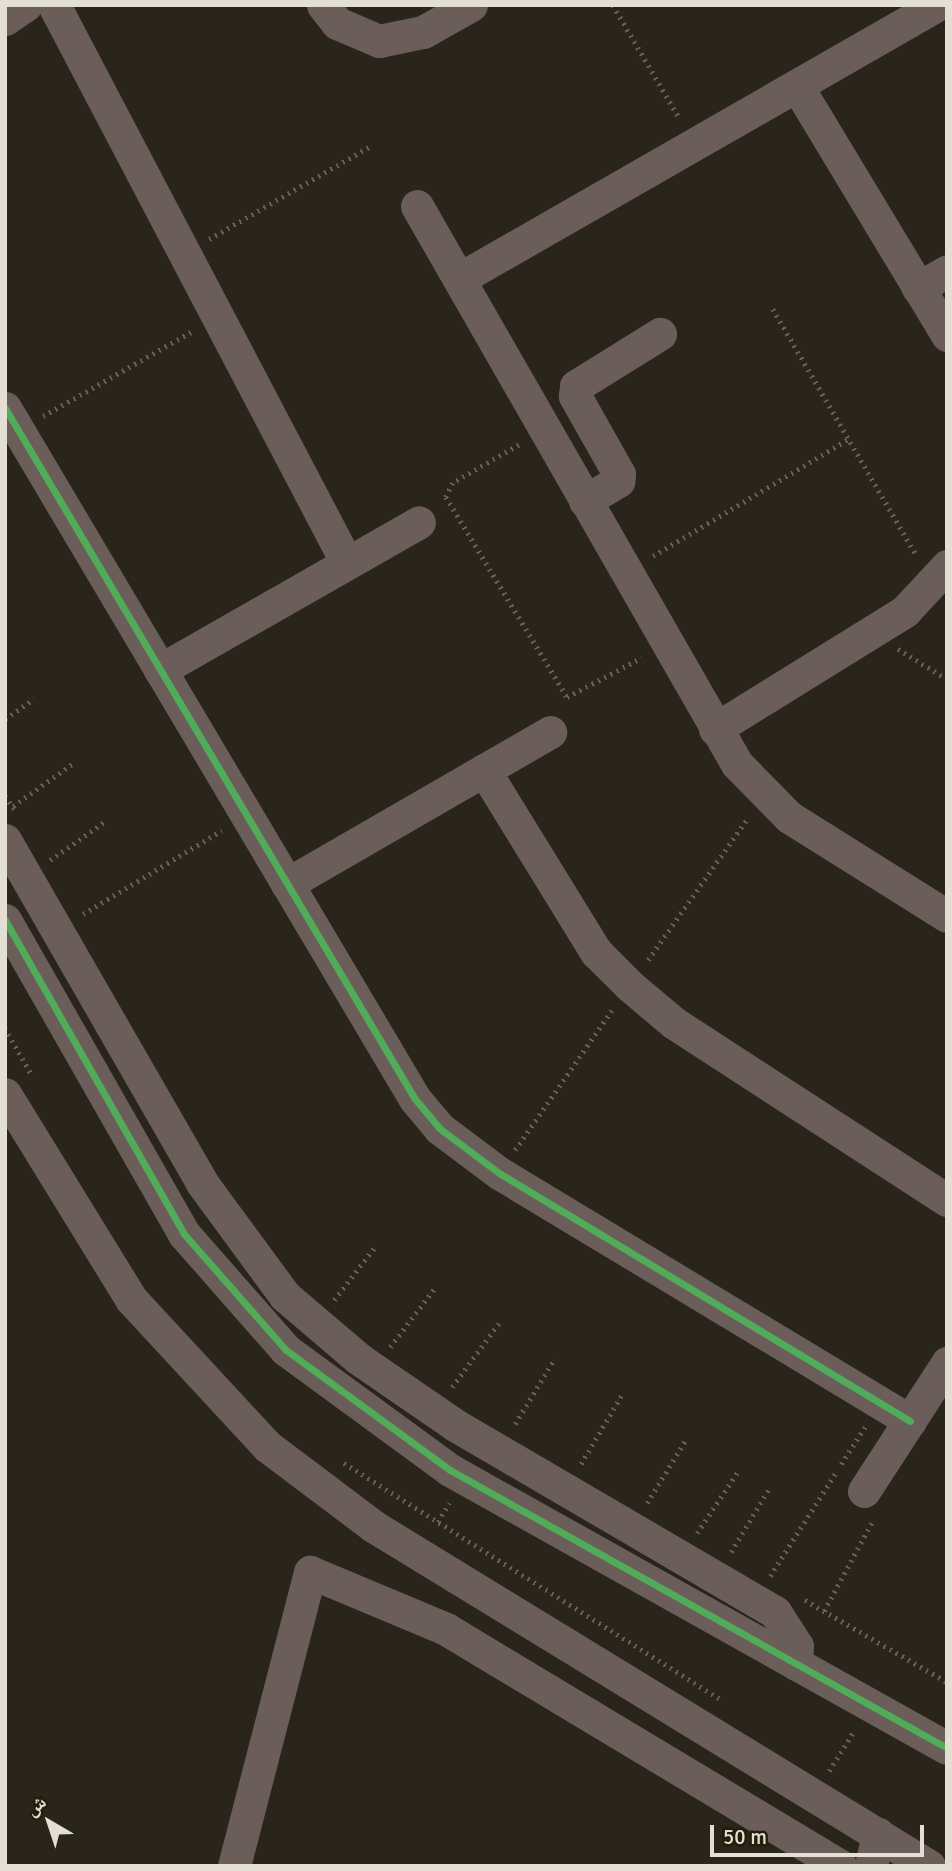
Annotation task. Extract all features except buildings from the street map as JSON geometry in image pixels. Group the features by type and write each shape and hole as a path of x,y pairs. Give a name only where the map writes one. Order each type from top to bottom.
{"street":[{"path":"5,19 26,5"},
{"path":"54,5 347,563"},
{"path":"323,5 347,29 379,41 423,33 471,5"},
{"path":"459,279 937,5"},
{"path":"796,86 947,335"},
{"path":"417,206 715,729 764,795 816,836 947,916"},
{"path":"918,288 947,271"},
{"path":"585,501 618,481 619,474 575,396 576,386 660,334"},
{"path":"12,419 415,1099 439,1128 499,1173 910,1421"},
{"path":"160,670 419,522"},
{"path":"715,729 870,632 941,575"},
{"path":"287,884 550,732"},
{"path":"484,770 596,951 630,986 674,1023 947,1200"},
{"path":"13,828 202,1183 251,1253 330,1312 382,1357 444,1398 765,1584 792,1633 796,1664"},
{"path":"5,920 157,1191 223,1285 337,1393 464,1478 947,1748"},
{"path":"5,1094 93,1245 173,1351 267,1446 418,1554 814,1796 874,1850 929,1866"},
{"path":"864,1491 947,1363"},
{"path":"234,1866 310,1572 446,1629 840,1866"}],"path":[{"path":"613,5 694,144"},
{"path":"184,254 371,146"},
{"path":"773,309 848,440 941,575"},
{"path":"12,419 217,317"},
{"path":"545,430 453,483 446,497 567,697 666,644"},
{"path":"626,573 848,440"},
{"path":"870,632 947,679"},
{"path":"5,719 34,699"},
{"path":"13,806 75,762"},
{"path":"499,1173 764,795"},
{"path":"5,796 13,806 13,828"},
{"path":"80,917 246,816"},
{"path":"48,861 106,821"},
{"path":"41,850 55,872"},
{"path":"73,906 86,929"},
{"path":"330,1312 374,1248"},
{"path":"382,1357 435,1289"},
{"path":"324,1292 330,1312"},
{"path":"444,1398 499,1323"},
{"path":"382,1338 382,1357"},
{"path":"382,1357 402,1352"},
{"path":"514,1424 555,1358"},
{"path":"443,1379 444,1398"},
{"path":"444,1398 464,1392"},
{"path":"581,1464 621,1396"},
{"path":"765,1584 880,1402"},
{"path":"504,1417 526,1430"},
{"path":"645,1505 685,1441"},
{"path":"570,1457 592,1471"},
{"path":"695,1535 739,1469"},
{"path":"824,1611 875,1516 864,1491 834,1475"},
{"path":"418,1554 464,1478"},
{"path":"729,1556 770,1487"},
{"path":"635,1498 655,1511"},
{"path":"685,1529 706,1542"},
{"path":"718,1549 739,1561"},
{"path":"802,1598 947,1682"},
{"path":"814,1796 870,1705"}],"cycle path":[{"path":"5,408 415,1099 439,1128 499,1173 910,1421"},
{"path":"5,920 184,1234 286,1350 450,1470 947,1748"}]}
